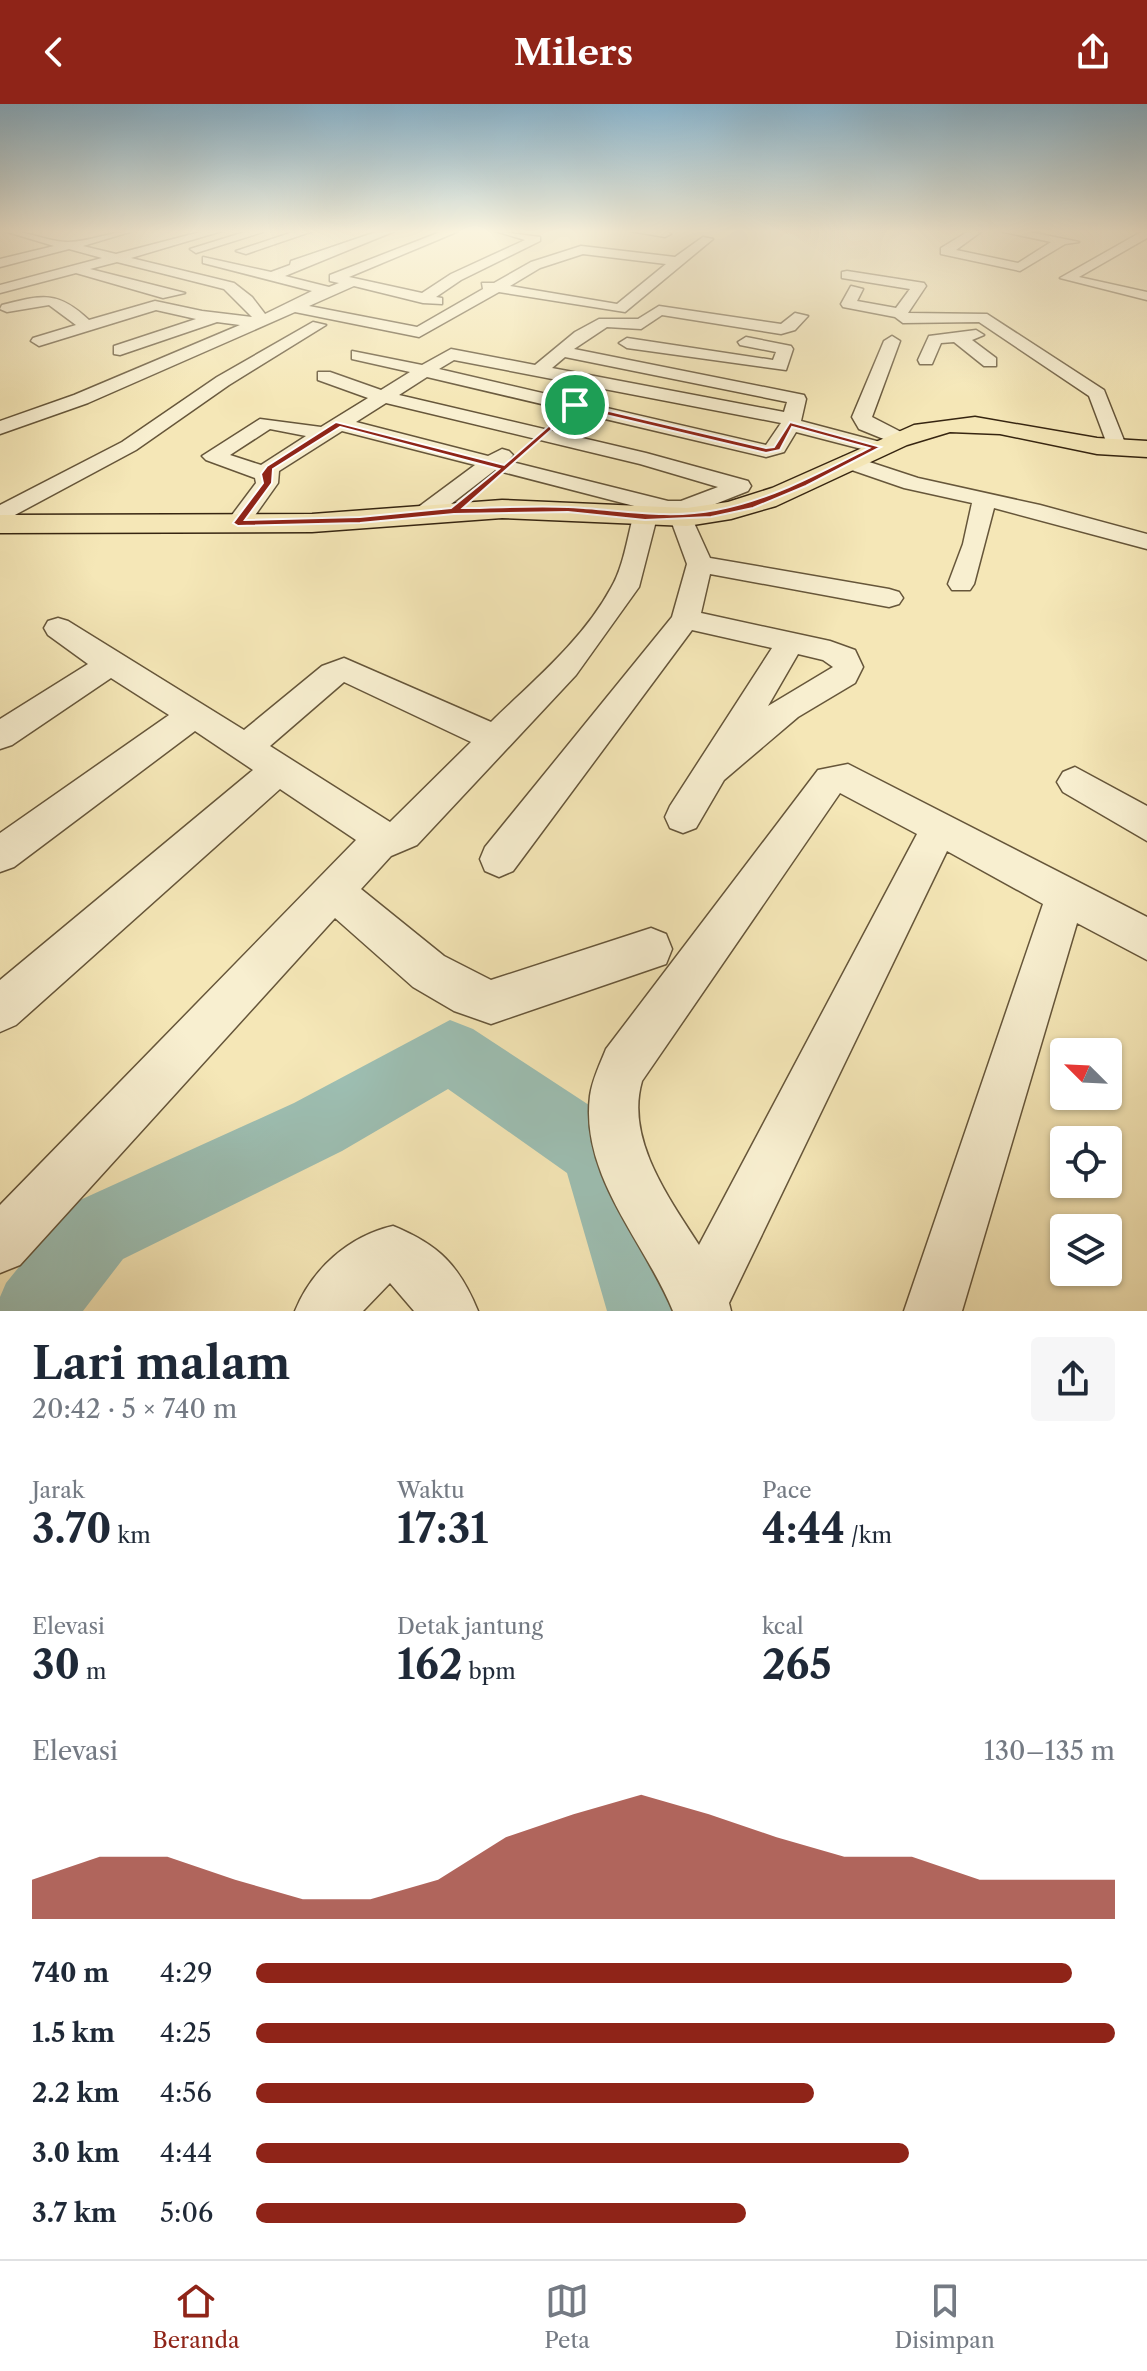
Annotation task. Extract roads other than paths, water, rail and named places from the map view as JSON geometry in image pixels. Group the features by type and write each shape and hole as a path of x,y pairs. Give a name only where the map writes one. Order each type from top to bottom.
{"main road":[{"path":"0,524 360,520 454,511 568,510 680,517 750,506 888,443 952,424 991,425 1117,448 1147,449"}],"street":[{"path":"140,287 166,295 191,287"},
{"path":"227,287 273,313 358,346 386,333 425,339 468,308"},
{"path":"237,291 246,287"},
{"path":"0,428 150,369 325,291 312,287"},
{"path":"273,313 340,287"},
{"path":"371,287 430,300 444,287"},
{"path":"468,308 457,299 478,287"},
{"path":"490,287 615,309 622,308 640,287"},
{"path":"849,287 848,304 900,313"},
{"path":"900,313 913,287"},
{"path":"1109,287 1147,296"},
{"path":"237,291 258,294"},
{"path":"0,310 50,301 69,306 86,326"},
{"path":"39,341 155,305 215,318"},
{"path":"223,381 150,369 120,354 215,318 273,313 413,332 468,308"},
{"path":"641,324 659,310 784,329 800,316"},
{"path":"900,313 899,316 908,318 978,316 1006,333 1097,394 1100,412 1117,448"},
{"path":"538,371 581,335 610,320 786,350 780,366 773,367 581,335"},
{"path":"926,360 935,339 1006,333"},
{"path":"0,516 34,493 129,446 223,381 327,336"},
{"path":"958,337 990,362"},
{"path":"384,339 888,443"},
{"path":"888,443 866,425 862,417 892,341"},
{"path":"358,355 766,451 777,448 791,422 797,399 560,351"},
{"path":"266,474 451,354"},
{"path":"266,474 213,456 267,423 331,429 668,508 684,508 729,493 739,483 383,397 324,376"},
{"path":"454,511 498,466 568,404"},
{"path":"851,462 912,483 1147,542"},
{"path":"425,513 498,466"},
{"path":"238,523 267,483 266,474"},
{"path":"961,584 975,544 984,499"},
{"path":"58,628 110,664 247,746 383,838 393,839 404,833 497,740 607,616 626,587 645,517"},
{"path":"499,859 685,619 700,564 680,517"},
{"path":"700,564 889,598"},
{"path":"685,619 844,657 848,667 844,675 787,708 715,769"},
{"path":"683,817 791,642"},
{"path":"0,736 110,664"},
{"path":"247,746 333,674 344,669 497,740"},
{"path":"0,855 194,714"},
{"path":"0,1009 279,769"},
{"path":"701,1306 626,1160 616,1131 613,1096 623,1066 830,780 848,778 1147,939"},
{"path":"1075,782 1147,825"},
{"path":"701,1306 940,827"},
{"path":"0,1245 383,838"},
{"path":"335,892 447,985 471,998 491,1002 651,949"},
{"path":"933,1311 1066,894"},
{"path":"324,1311 372,1259 393,1254 416,1266 449,1311"}],"waterway":[{"path":"34,1311 96,1232 318,1127 450,1052 596,1151 647,1311"}]}
